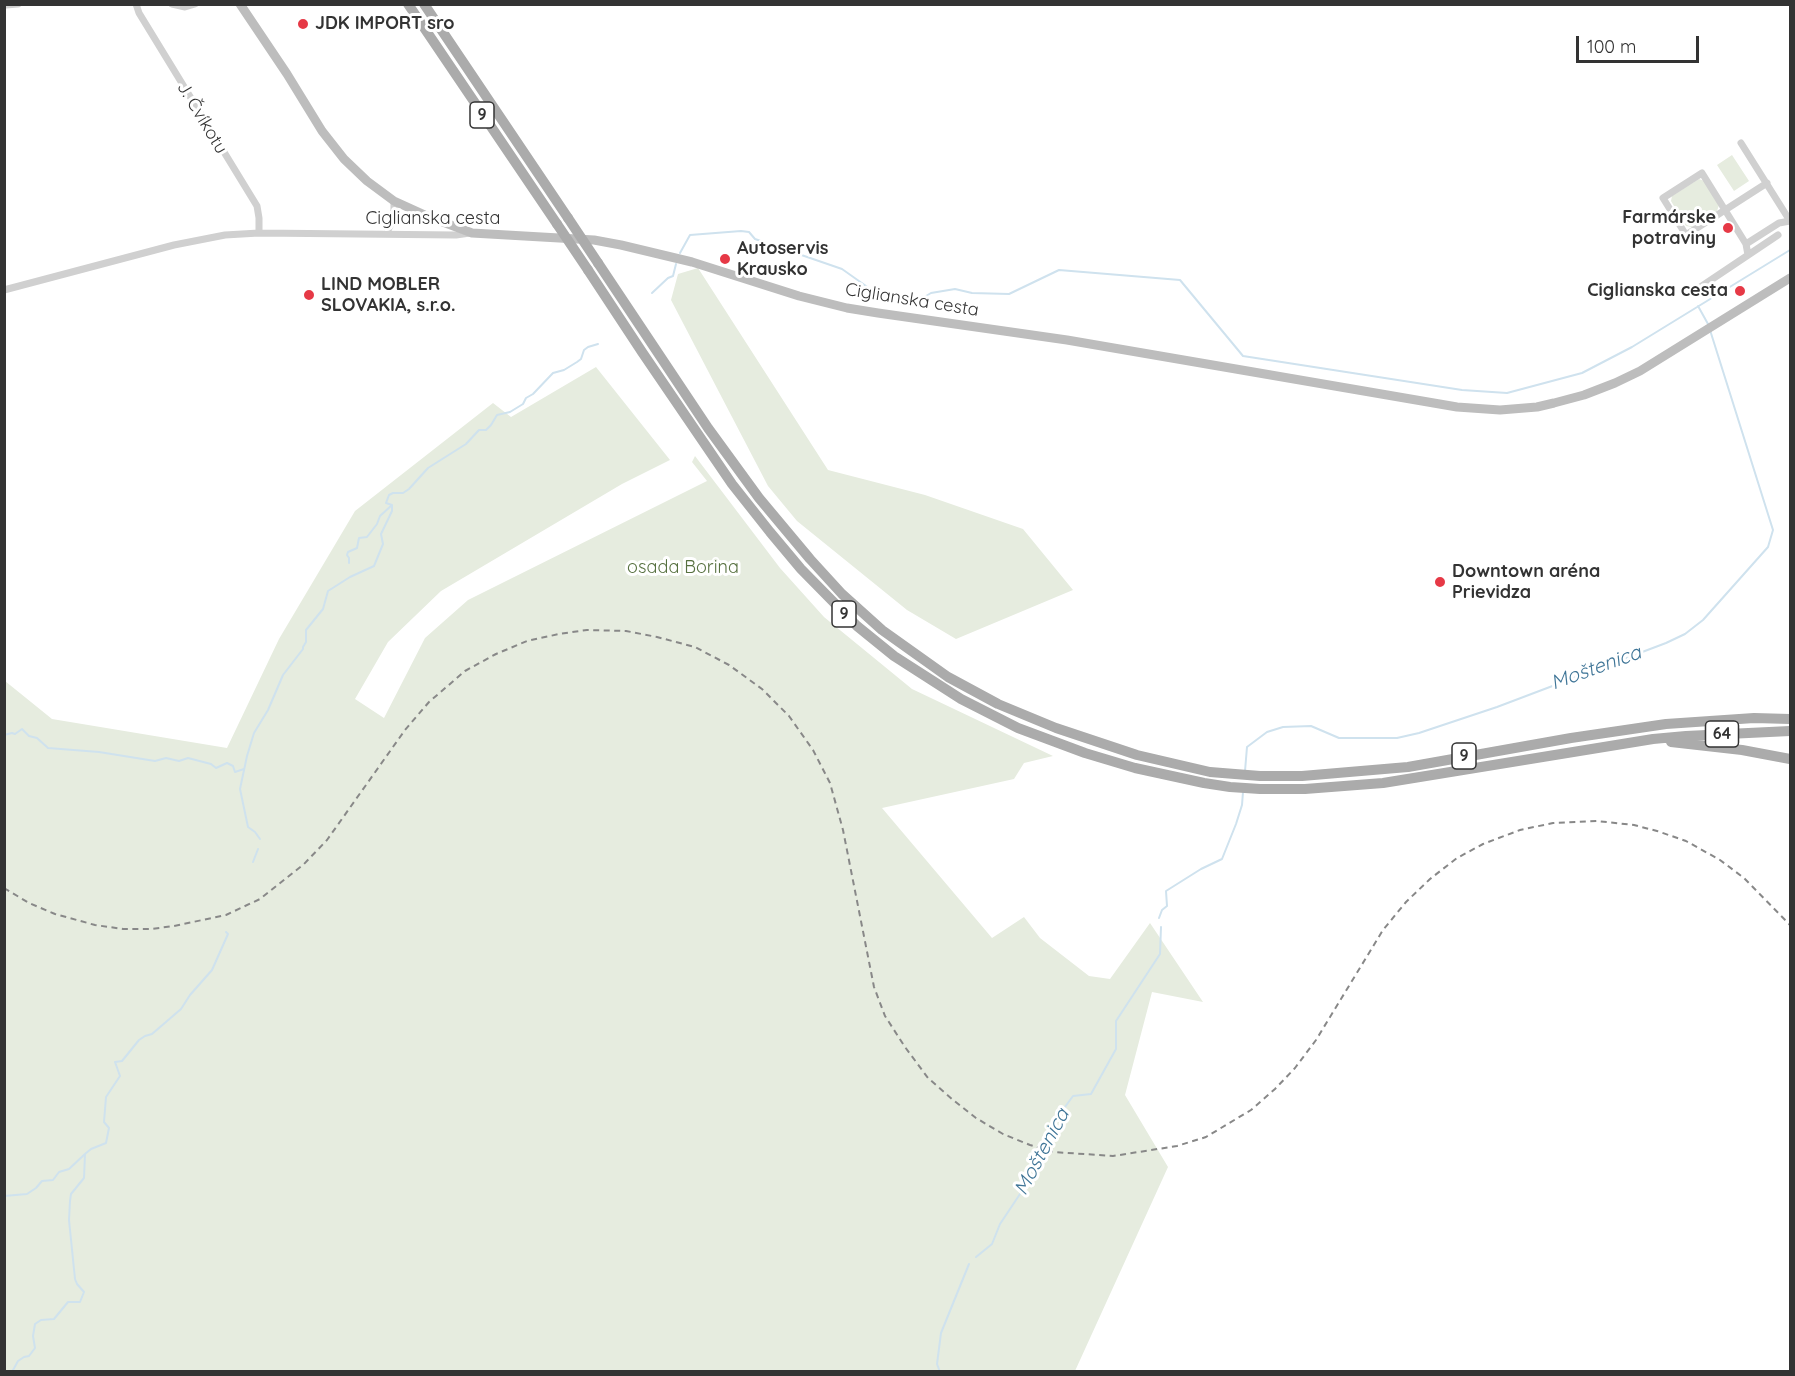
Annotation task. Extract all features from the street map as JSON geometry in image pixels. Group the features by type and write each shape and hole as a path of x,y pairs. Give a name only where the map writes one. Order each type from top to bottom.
{"main road":[{"name":"9","path":"408,4 698,435 750,507 801,569 838,608 876,642 918,673 984,712 1017,728 1085,753 1135,768 1230,787 1260,789 1327,787 1403,780 1653,740 1742,750 1791,759"},
{"name":"9","path":"424,4 708,428 759,498 842,594 882,630 948,677 998,704 1087,740 1137,755 1210,772 1260,776 1343,773 1408,766 1666,724 1754,718 1791,719"},
{"name":"64","path":"1653,740 1686,736 1791,731"}],"street":[{"path":"6,5 18,4"},
{"name":"J. Čvíkotu","path":"136,4 139,13 257,206 259,233"},
{"path":"172,4 185,7 195,4"},
{"path":"240,4 322,131 344,159 367,181 394,201 472,233"},
{"path":"1741,143 1791,221 1779,223 1746,244"},
{"path":"1748,255 1746,244 1725,210 1702,173 1663,198 1686,235 1725,210 1767,183"},
{"path":"386,234 394,218 394,201"},
{"name":"Ciglianska cesta","path":"4,290 174,245 225,235 259,233 456,235 472,233 606,242 692,262 799,296 847,308 1067,340 1479,410 1517,410 1592,392 1640,371 1791,278"},
{"path":"1693,292 1778,235"}],"green space":[{"path":"1732,155 1749,181 1734,191 1717,165"},
{"path":"1699,179 1704,181 1719,205 1717,211 1692,227 1686,226 1671,201 1672,196"},
{"path":"698,268 828,470 925,495 1023,529 1073,590 956,639 907,610 797,521 768,486 671,300 678,274"},
{"name":"osada Borina","path":"596,367 670,460 622,484 441,591 388,642 355,699 384,718 425,638 468,600 707,481 692,462 695,456 780,568 824,617 912,689 1053,756 1024,763 1014,779 882,808 992,938 1024,917 1040,938 1089,976 1110,979 1150,923 1203,1002 1152,992 1125,1095 1168,1167 1075,1371 5,1371 5,681 52,719 227,748 279,639 355,511 493,403 511,417"}],"waterway":[{"path":"680,253 690,235 749,232 755,239 842,269 890,303 908,296 916,298 955,289 972,293 1009,294 1059,270 1180,280 1243,356 1462,390 1507,393 1582,373 1632,347 1790,250"},
{"path":"652,293 673,276 676,264"},
{"name":"Moštenica","path":"1698,306 1708,324"},
{"name":"Moštenica","path":"1245,771 1247,747 1267,732 1283,727 1311,726 1339,738 1397,738 1419,733 1497,707 1666,643 1685,634 1703,620 1768,547 1773,530 1710,330"},
{"path":"260,839 248,827 240,789 254,733 268,710 283,675 303,649 306,642 306,630 323,609 328,591 374,566 383,544 381,534 392,511 392,505 386,503 389,495 403,493 409,489 428,468 466,444 479,430 486,430 497,415 510,412 523,404 526,398 533,394 553,373 564,370 577,362 581,359 584,350 598,344"},
{"path":"349,563 348,552 357,548 359,538 367,537 380,516 392,505"},
{"path":"4,735 15,734 22,729 48,748 99,752 155,761 166,758 179,761 188,758 211,764 216,768 227,763 233,766 235,772 244,769"},
{"name":"Moštenica","path":"1159,918 1162,910 1167,906 1166,891 1222,859 1242,805 1243,792"},
{"path":"253,862 258,849"},
{"name":"Moštenica","path":"976,1257 992,1244 1000,1224 1038,1167 1044,1140 1062,1111 1073,1096 1091,1094 1116,1049 1116,1021 1160,954 1161,927"},
{"path":"12,1372 18,1361 29,1356 35,1348 33,1336 35,1324 41,1320 54,1319 68,1302 80,1302 84,1292 75,1279 69,1220 70,1201 71,1194 84,1178 85,1154 106,1143 109,1128 104,1122 106,1097 120,1076 115,1062 122,1061 139,1040 152,1034 181,1009 212,970 228,934 226,932"},
{"path":"4,1196 27,1194 42,1181 53,1180 59,1172 69,1169 85,1154"},
{"name":"Moštenica","path":"940,1372 937,1364 941,1333 969,1264"}],"railway":[{"path":"4,888 29,903 55,914 95,925 123,929 174,926 226,915 260,899 304,864 327,840 405,730 429,702 465,671 496,654 527,641 587,630 626,631 695,647 729,665 762,689 789,716 813,750 830,783 843,830 874,987 885,1016 928,1078 952,1099 976,1118 1003,1134 1054,1152 1113,1156 1177,1146 1206,1137 1251,1110 1295,1068 1316,1040 1383,930 1406,902 1457,858 1483,844 1520,830 1553,823 1597,821 1634,825 1686,841 1720,860 1744,878 1790,925"}],"place":[{"name":"JDK IMPORT sro","path":"303,24"},
{"name":"Farmárske potraviny","path":"1728,228"},
{"name":"Autoservis Krausko","path":"725,259"},
{"name":"Ciglianska cesta","path":"1740,291"},
{"name":"LIND MOBLER SLOVAKIA, s.r.o.","path":"309,295"},
{"name":"Downtown aréna Prievidza","path":"1440,582"}]}
